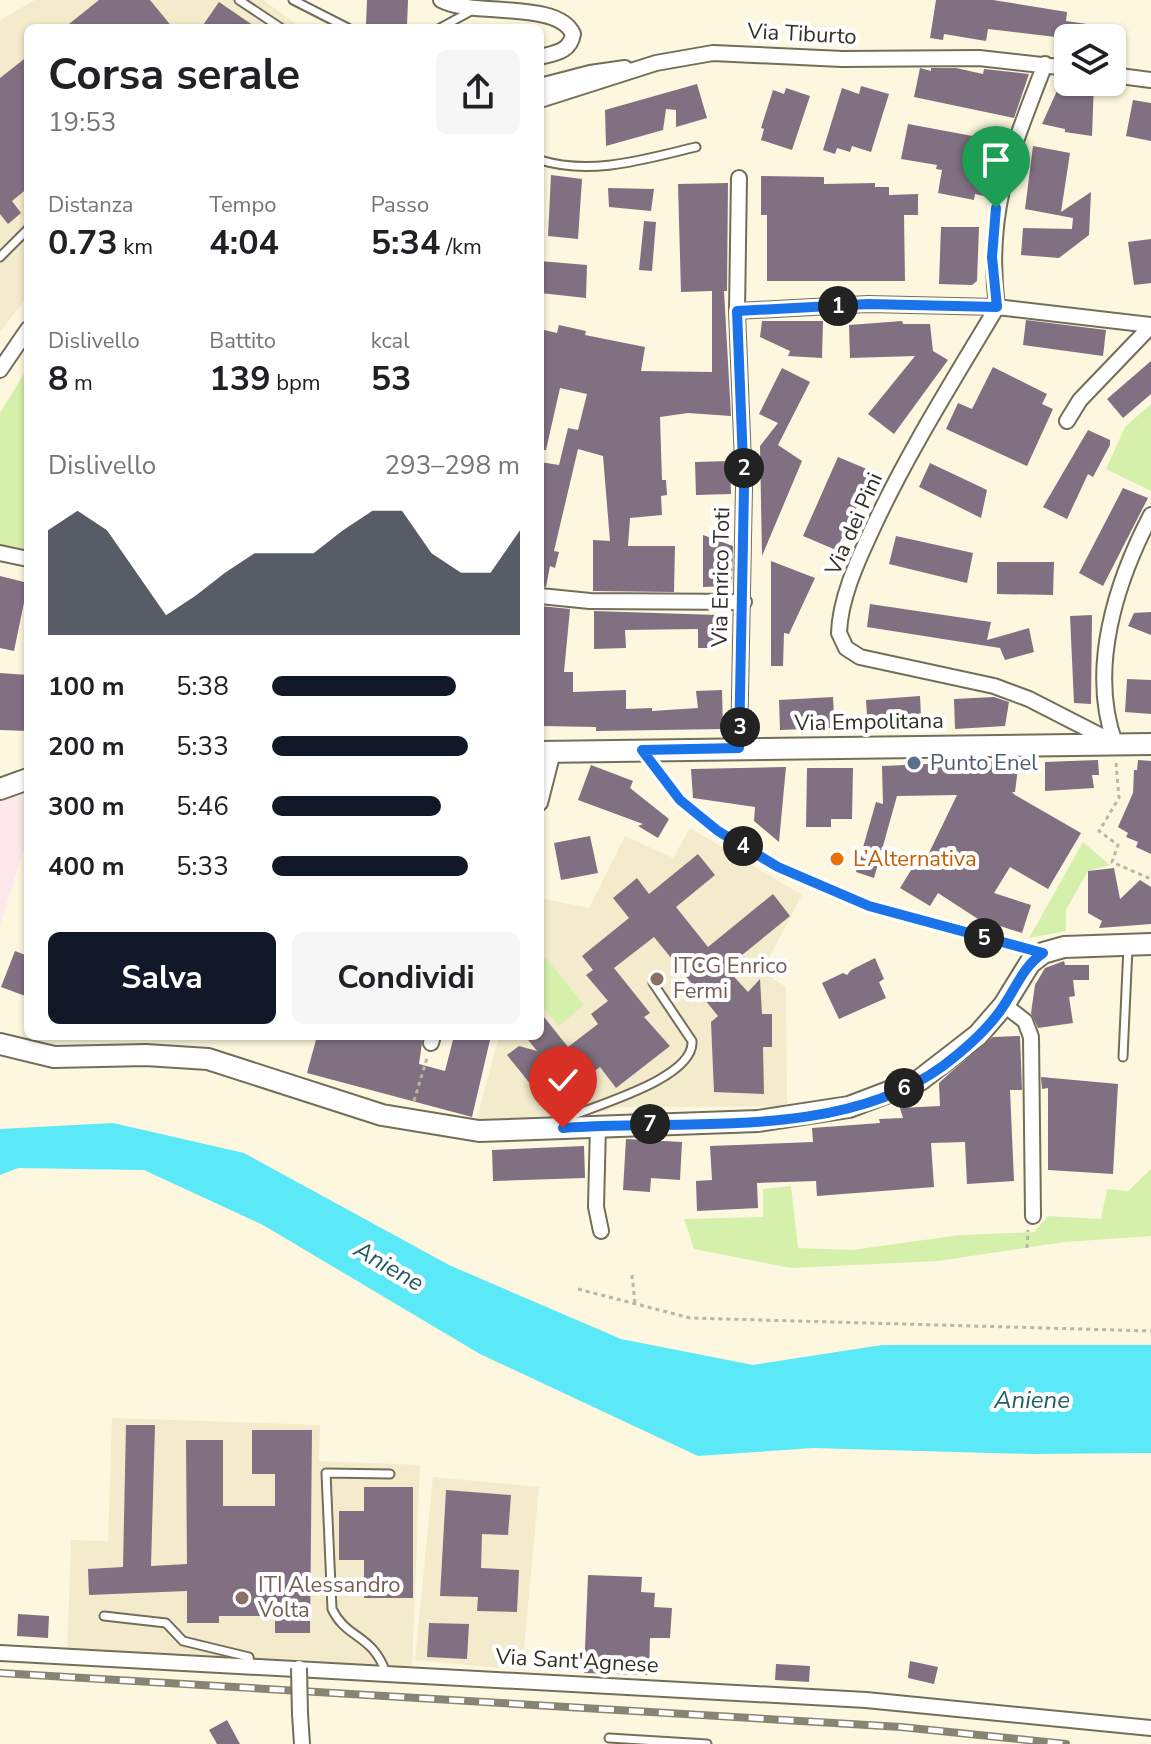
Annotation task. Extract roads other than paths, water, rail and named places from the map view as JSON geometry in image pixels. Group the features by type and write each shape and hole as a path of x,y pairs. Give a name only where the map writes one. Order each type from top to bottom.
{"main road":[{"name":"Via Empolitana","path":"546,752 1151,744"},
{"path":"0,789 24,780"},
{"path":"0,1044 54,1057 146,1055 208,1059 368,1111 409,1121 489,1132 598,1125 758,1121 816,1114 865,1103 900,1090 943,1066 978,1035 1004,1005 1027,967 1043,953 1064,947 1151,944"}],"street":[{"path":"441,0 474,9 548,15 568,25 573,34 569,45 558,53 544,56"},
{"name":"Via Tiburto","path":"544,99 642,67 693,55 736,53 842,59 979,58 1054,66"},
{"path":"997,307 992,257 996,208 1010,154 1045,64"},
{"path":"544,85 602,70 642,67"},
{"path":"1126,77 1151,80"},
{"name":"Via Enrico Toti","path":"739,178 737,311 744,488 739,748"},
{"path":"737,311 868,304 997,307 1151,326"},
{"name":"Via dei Pini","path":"997,307 912,450 881,510 857,562 839,633 846,648 860,657 994,686 1029,699 1115,743"},
{"path":"1067,421 1080,400 1151,326"},
{"path":"0,370 24,335"},
{"path":"1115,743 1106,712 1108,640 1116,593 1151,515"},
{"path":"0,553 24,558"},
{"path":"544,596 590,601 744,602"},
{"path":"1004,1005 1021,1017 1031,1037 1033,1216"},
{"path":"598,1125 596,1207 601,1231"},
{"name":"Via Sant'Agnese","path":"0,1653 866,1700 1151,1728"},
{"path":"299,1668 302,1744"}],"lane":[{"path":"239,0 275,24"},
{"path":"293,0 340,24"},
{"path":"447,24 474,9"},
{"path":"544,161 596,166 696,147"},
{"path":"0,257 24,233"},
{"path":"642,750 680,800 718,831 778,867 869,906 1043,953"},
{"path":"1123,1057 1128,945"},
{"path":"539,1130 633,1092 685,1062 691,1052 692,1041 653,983"},
{"path":"386,1673 373,1646 344,1626 332,1609 326,1473 390,1474"},
{"path":"104,1616 166,1623 183,1641 249,1657 251,1666"},
{"path":"609,1738 707,1744"}],"water":[{"name":"Aniene","path":"113,1123 244,1153 449,1265 621,1339 753,1365 882,1345 1151,1345 1151,1453 1031,1454 813,1448 698,1456 480,1354 263,1225 144,1170 18,1168 0,1175 0,1129"}],"railway":[{"path":"0,1673 901,1727 1066,1744"}],"place":[{"name":"Punto Enel","path":"914,763"},
{"name":"L’Alternativa","path":"837,859"},
{"name":"ITCG Enrico Fermi","path":"657,979"},
{"name":"ITI Alessandro Volta","path":"242,1598"}]}
